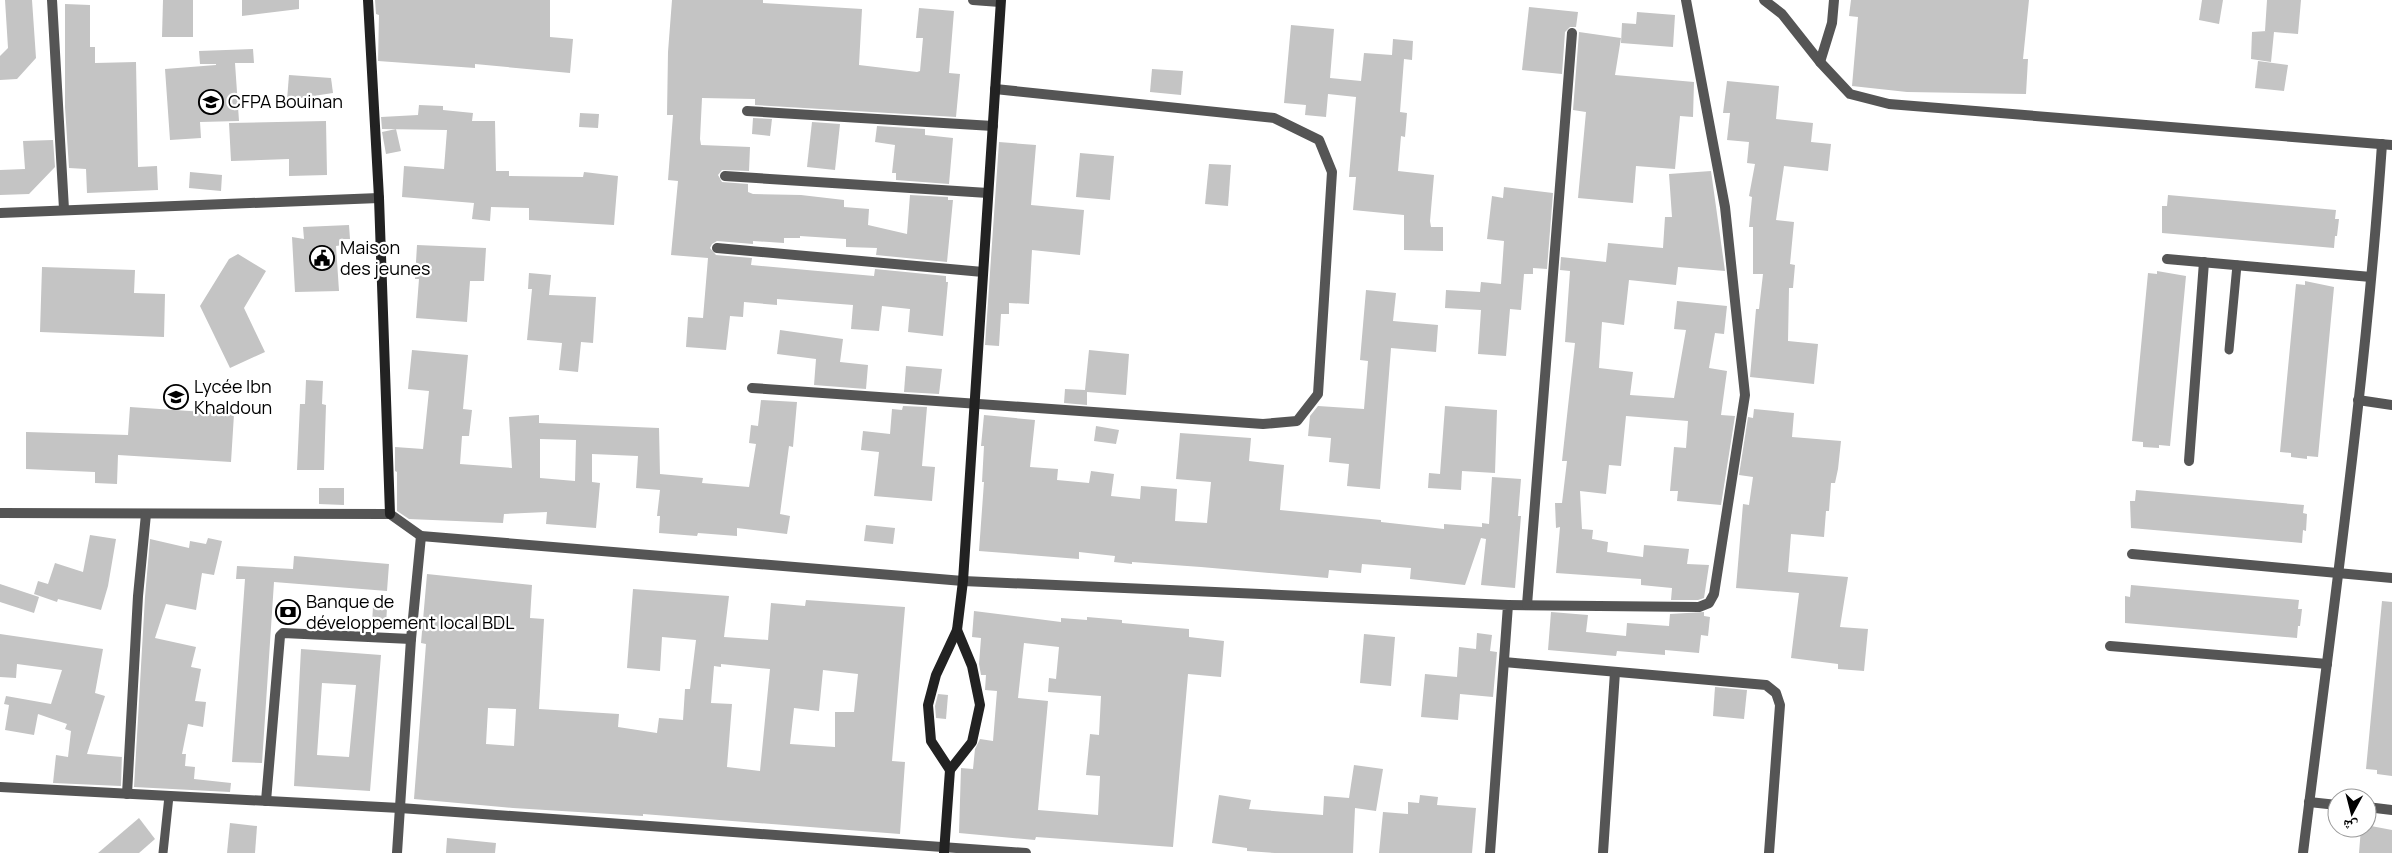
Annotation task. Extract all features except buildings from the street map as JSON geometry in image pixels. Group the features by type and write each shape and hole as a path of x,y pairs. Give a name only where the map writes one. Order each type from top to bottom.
{"street":[{"path":"52,0 64,209"},
{"path":"368,0 379,198 390,514"},
{"path":"950,770 930,741 928,705 936,675 957,630 963,582 1001,1 973,0"},
{"path":"0,514 390,514 422,536 963,582 1508,605 1699,607 1709,603 1714,594 1745,395 1725,207 1686,0"},
{"path":"1764,0 1782,14 1820,62 1850,94 1889,104 2387,145 2339,573 2303,853"},
{"path":"1820,62 1832,23 1834,0"},
{"path":"1526,605 1572,33"},
{"path":"752,388 1263,424 1297,421 1318,394 1332,172 1319,140 1274,118 995,89"},
{"path":"747,110 992,126"},
{"path":"725,176 988,193"},
{"path":"0,213 379,198"},
{"path":"717,248 983,272"},
{"path":"2167,259 2371,277"},
{"path":"2189,461 2204,262"},
{"path":"2358,400 2392,405"},
{"path":"127,794 138,596 146,514"},
{"path":"397,853 411,639 422,536"},
{"path":"2132,554 2392,578"},
{"path":"1490,853 1508,605"},
{"path":"944,850 950,770 972,742 980,705 972,666 957,630"},
{"path":"266,800 282,633 411,639"},
{"path":"2110,646 2327,664"},
{"path":"1504,662 1766,686 1776,692 1780,704 1769,853"},
{"path":"1603,853 1615,672"},
{"path":"0,787 400,808 944,850 1026,853"},
{"path":"2309,802 2327,804"},
{"path":"2377,808 2392,810"}],"lane":[{"path":"2229,350 2237,265"},
{"path":"163,853 169,796"}],"place":[{"name":"CFPA Bouinan","path":"211,102"},
{"name":"Maison des jeunes","path":"322,258"},
{"name":"Lycée Ibn Khaldoun","path":"176,397"},
{"name":"Banque de développement local BDL","path":"288,612"}]}
